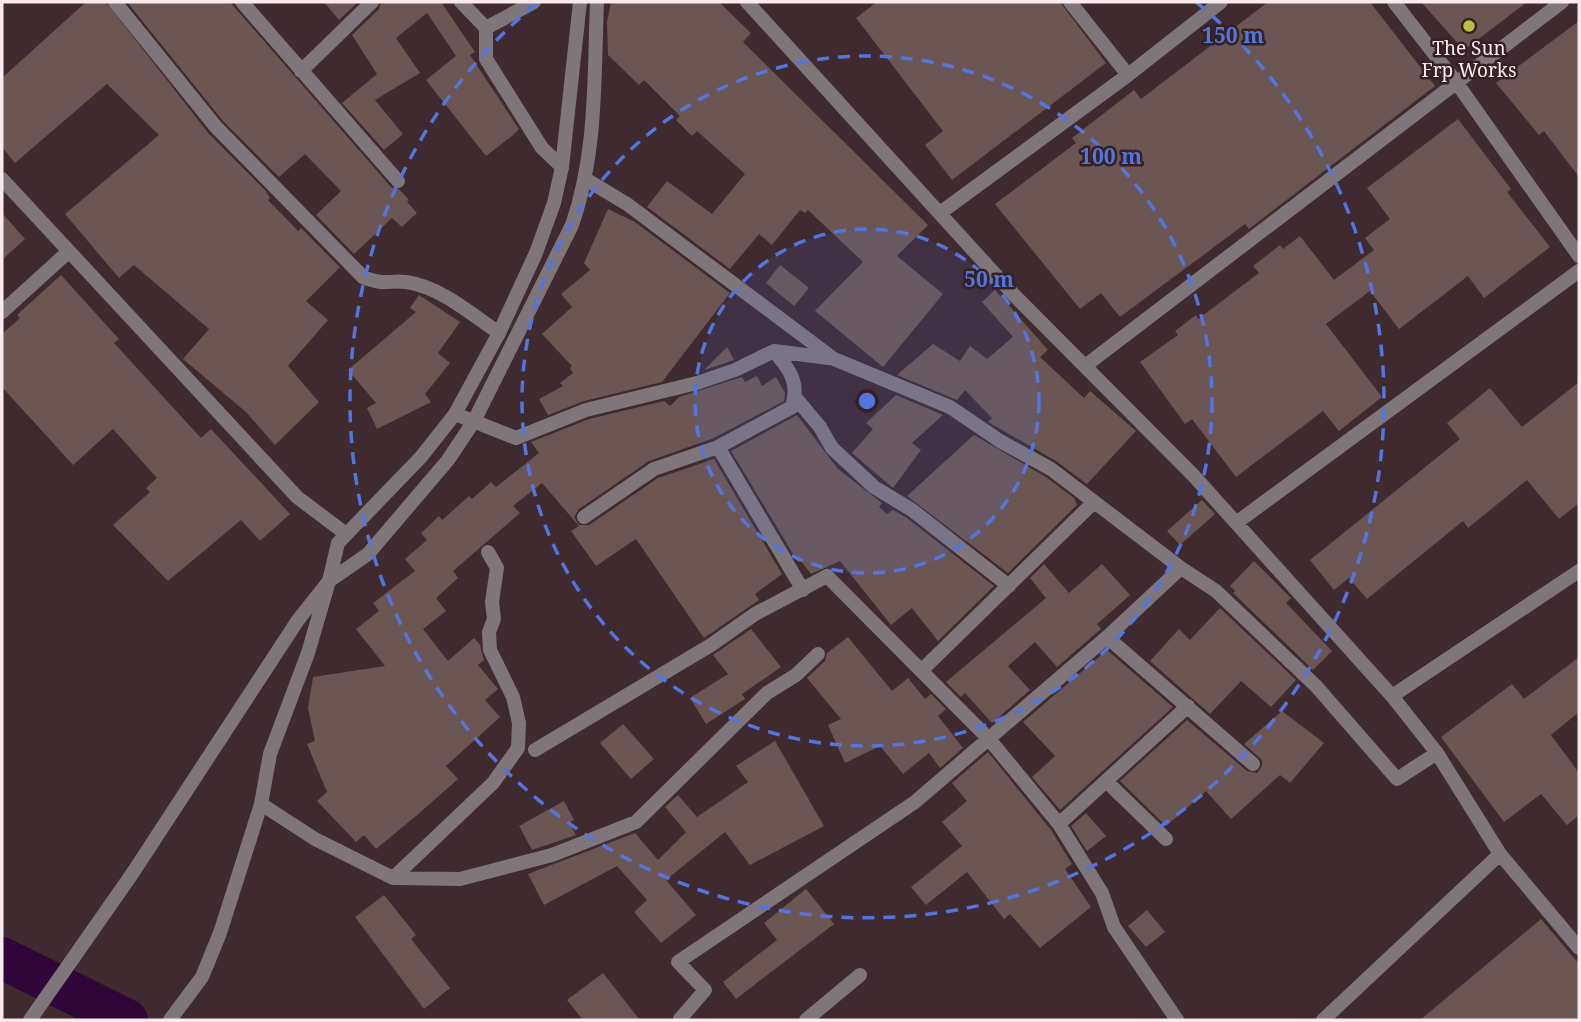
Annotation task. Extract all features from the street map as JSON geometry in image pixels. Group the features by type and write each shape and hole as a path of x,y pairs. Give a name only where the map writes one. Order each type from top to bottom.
{"street":[{"path":"115,2 216,127 363,277 383,285 406,282 432,291 453,301 499,333"},
{"path":"242,2 398,181"},
{"path":"301,71 372,2"},
{"path":"461,2 486,28 486,59 542,148 562,167"},
{"path":"486,28 534,2"},
{"path":"170,1020 202,977 220,933 261,804 270,754 308,653 338,543 421,457 455,414 499,333 536,253 554,203 562,167 580,2"},
{"path":"30,1020 139,863 298,620 329,581 368,554 427,487 474,421 572,225 587,180 597,2"},
{"path":"747,2 940,213 1236,523 1392,696 1437,753 1500,854 1579,948"},
{"path":"1070,2 1128,75"},
{"path":"940,213 1128,75 1222,2"},
{"path":"1394,2 1456,82 1579,256"},
{"path":"1085,366 1562,2"},
{"path":"2,179 297,497 346,534"},
{"path":"587,180 627,204 834,359 950,407 1000,441 1051,469 1181,568 1216,591 1316,686 1397,779 1437,753"},
{"path":"2,312 68,252"},
{"path":"1236,523 1579,271"},
{"path":"455,414 516,438 586,410 663,394 722,375 774,351 834,359"},
{"path":"584,517 654,469 718,447 792,407 796,389 791,371 774,351"},
{"path":"795,397 820,427 832,448 874,487 912,510 1009,586"},
{"path":"718,447 803,590"},
{"path":"922,670 1094,502"},
{"path":"393,878 493,783 518,748 519,723 513,697 490,650 497,568 488,552"},
{"path":"682,1020 680,1019 705,990 678,962 915,802 1107,637 1181,568"},
{"path":"1392,696 1579,571"},
{"path":"535,750 711,645 755,614 827,576 989,739 1059,824 1102,893 1114,927 1177,1020"},
{"path":"1107,637 1253,764"},
{"path":"261,804 315,839 393,878 460,879 552,855 636,822 767,693 796,675 818,654"},
{"path":"1059,824 1188,706"},
{"path":"1107,782 1166,839"},
{"path":"1323,1020 1500,854"},
{"path":"806,1020 860,975"}],"building":[{"path":"86,2 106,2 209,134 265,190 270,198 268,200 298,231 301,228 340,267 306,301 328,320 288,366 319,402 275,445 246,412 183,359 209,329 134,265 119,278 65,214 159,135 107,84 15,163 2,147 2,78"},
{"path":"127,2 230,2 391,187 400,190 409,200 407,202 417,213 402,227 392,218 354,254 316,215 341,191 305,154 279,177 223,121"},
{"path":"324,2 358,2 339,20"},
{"path":"381,2 441,2 475,52 470,55 519,129 486,156 426,80 456,56 427,13 396,38 420,73 375,100 403,134 384,150 342,103 377,74 352,35 379,9"},
{"path":"611,2 719,2 751,33 743,42 928,225 897,256 943,294 883,367 815,311 863,262 808,210 805,213 800,210 772,245 759,234 730,269 647,207 667,181 712,214 745,174 697,131 692,136 676,120 680,116 644,80 639,85 608,55 607,22"},
{"path":"877,2 1060,2 1106,63 952,180 925,145 943,131 856,18"},
{"path":"1268,2 1370,2 1435,86 1249,229 1245,224 1120,317 1101,293 1080,309 995,204 1076,143 1072,138 1134,90 1141,99"},
{"name":"The Sun Frp Works","path":"1421,2 1527,2 1464,50"},
{"path":"1579,21 1579,177 1544,131 1539,135 1496,83"},
{"path":"1458,119 1511,189 1507,192 1550,247 1484,298 1468,276 1399,329 1370,291 1326,324 1382,397 1339,431 1323,411 1236,477 1192,419 1185,424 1140,362 1178,335 1175,331 1196,315 1198,319 1259,273 1253,266 1280,245 1283,249 1300,236 1334,280 1374,250 1365,238 1390,219 1367,188"},
{"path":"608,209 635,222 730,293 662,382 584,401 548,415 539,399 563,386 560,383 573,373 570,368 572,366 542,334 572,307 561,294 590,270 584,263"},
{"path":"2,213 25,239 2,260"},
{"path":"780,265 809,288 794,306 766,283"},
{"path":"61,275 119,339 114,343 201,438 211,429 290,514 260,541 241,520 168,581 113,525 150,492 146,488 157,478 113,429 73,465 2,387 2,334 20,318 17,315"},
{"path":"995,290 1048,350 1040,357 1084,398 1090,391 1136,431 1087,484 1056,461 988,422 992,418 965,390 957,400 897,375 933,344 960,361 970,346 987,359 1013,337 982,302"},
{"path":"419,295 460,322 438,353 450,363 425,394 431,402 377,429 367,408 376,403 348,370 416,312 410,308"},
{"path":"727,347 734,360 704,370"},
{"path":"757,376 762,386 776,377 785,393 784,401 714,438 649,461 579,509 574,517 579,525 589,525 658,478 714,459 782,574 755,594 759,600 704,638 636,539 596,566 571,531 579,526 542,483 513,506 520,513 453,571 458,578 436,598 446,611 423,629 448,661 474,638 480,645 484,660 478,665 498,689 485,700 500,717 446,766 458,779 416,816 376,849 364,835 356,842 317,801 327,792 307,744 315,741 308,708 313,677 385,666 356,629 379,611 373,603 415,571 405,559 427,540 421,533 439,516 442,520 469,496 472,499 491,482 496,487 539,453 531,442 589,419 664,401 670,406 679,397 742,377 745,382"},
{"path":"1579,382 1579,503 1559,519 1527,480 1468,528 1463,521 1367,599 1349,578 1334,590 1310,560 1460,439 1447,423 1490,388 1522,427"},
{"path":"896,395 943,415 912,443 921,450 893,488 852,453 873,429 866,423"},
{"path":"797,415 838,469 882,503 879,507 887,514 893,510 907,518 994,586 938,641 912,608 891,625 840,561 811,574 800,560 798,562 731,451"},
{"path":"974,435 1046,477 1074,498 1077,505 1008,573 907,496"},
{"path":"1202,500 1215,514 1180,545 1167,531"},
{"path":"1254,561 1291,598 1286,603 1332,651 1313,670 1233,593 1235,591 1230,586"},
{"path":"1044,564 1069,593 1102,564 1130,595 1097,624 1101,629 1057,667 1035,642 1008,666 1030,690 992,723 965,693 961,697 946,682 1046,598 1030,578"},
{"path":"1220,608 1296,680 1271,707 1241,681 1210,714 1150,661 1179,629 1190,640"},
{"path":"751,629 781,667 742,694 745,699 706,724 690,698 728,674 713,655"},
{"path":"848,637 892,691 908,678 925,699 931,694 946,709 938,716 963,748 940,768 929,753 903,774 880,746 845,763 828,725 841,719 807,678 825,661 827,653"},
{"path":"1107,650 1173,707 1060,810 1032,777 1055,756 1023,722"},
{"path":"1579,657 1579,712 1551,735 1579,773 1579,815 1567,825 1541,794 1504,822 1441,737 1512,684 1524,699"},
{"path":"1282,711 1324,743 1290,783 1280,775 1231,819 1206,791 1166,826 1120,781 1187,720 1247,771 1257,773 1262,766 1262,760 1244,744"},
{"path":"623,724 654,759 631,779 600,743"},
{"path":"775,741 824,826 750,865 725,832 666,880 696,915 661,943 634,912 647,900 617,866 544,905 528,874 635,833 658,860 686,832 665,807 678,795 697,817 748,782 736,766"},
{"path":"988,752 1051,830 1072,864 1065,869 1091,907 1040,948 1010,914 1004,919 967,872 926,905 911,887 962,846 942,822 967,801 952,783"},
{"path":"564,801 574,820 569,823 576,835 532,850 519,826"},
{"path":"1086,813 1106,836 1087,851 1071,826"},
{"path":"806,889 834,924 736,999 723,982 777,940 764,923"},
{"path":"384,895 416,935 411,939 450,988 424,1009 355,917"},
{"path":"1147,910 1165,932 1146,947 1128,926"},
{"path":"1541,919 1579,964 1579,1020 1420,1020"},
{"path":"603,973 640,1020 583,1020 567,1000"}],"waterway":[{"path":"2,958 127,1020"}],"place":[{"name":"The Sun Frp Works","path":"1469,26"}]}
